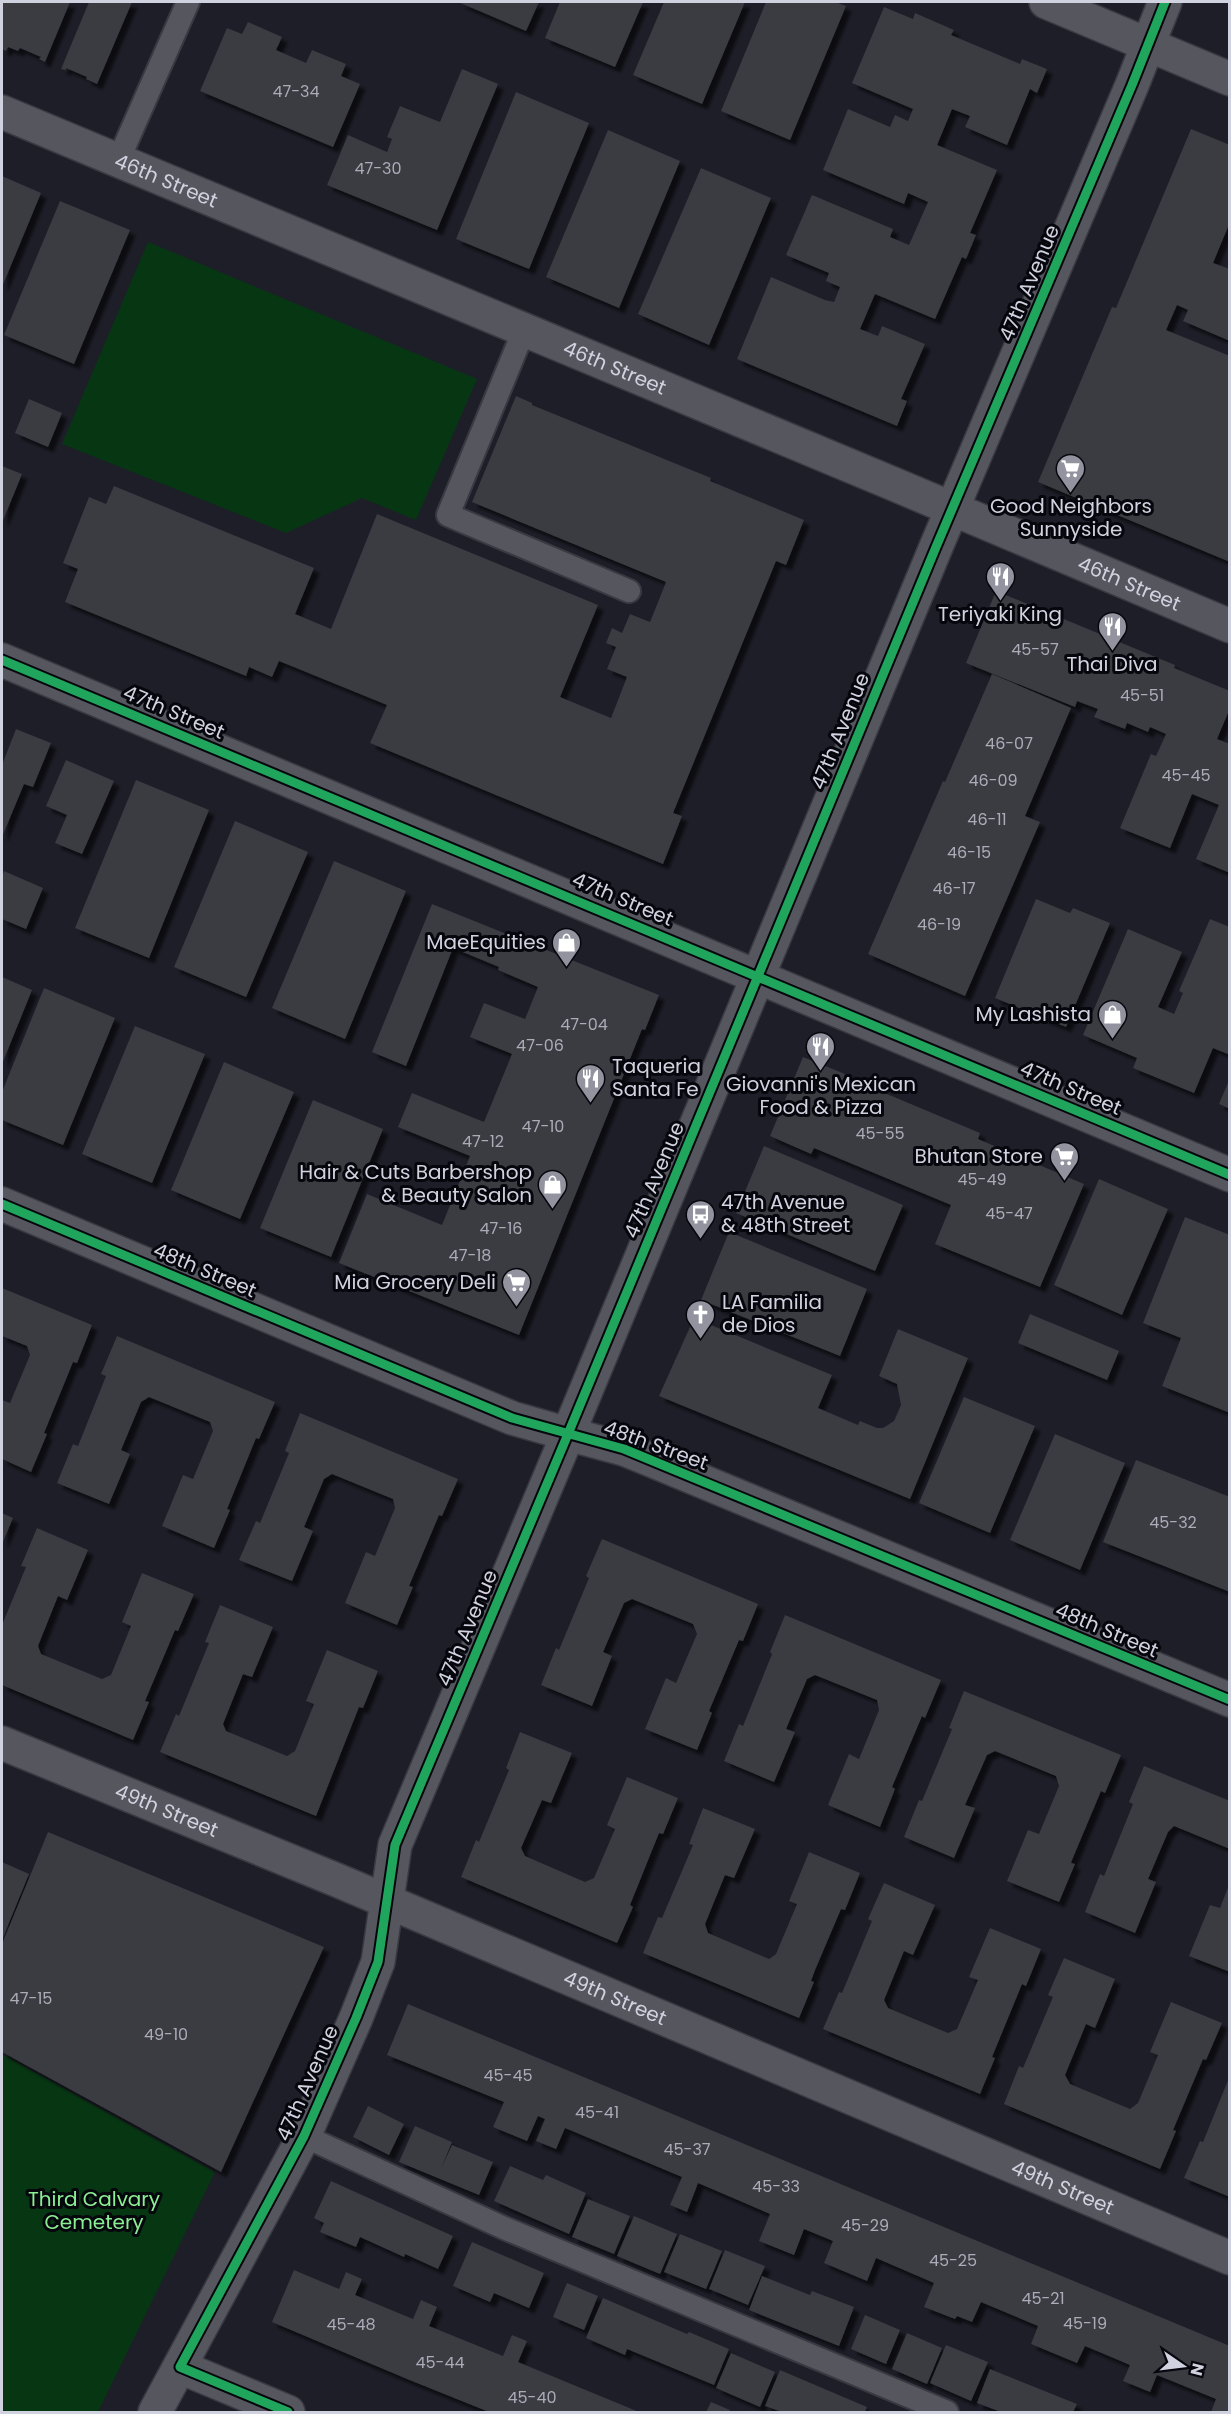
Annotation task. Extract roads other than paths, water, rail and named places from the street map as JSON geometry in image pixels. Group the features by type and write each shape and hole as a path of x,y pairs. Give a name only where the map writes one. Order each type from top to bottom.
{"street":[{"path":"1046,2 1230,79"},
{"name":"47th Avenue","path":"155,2412 304,2136 378,1962 395,1845 1165,2"},
{"name":"46th Street","path":"2,112 1230,626"},
{"name":"47th Street","path":"2,660 1230,1174"},
{"name":"48th Street","path":"2,1204 512,1418 624,1449 1230,1700"},
{"name":"49th Street","path":"2,1743 1230,2258"},
{"path":"180,2367 288,2412"}],"lane":[{"path":"118,161 188,2"},
{"path":"524,330 448,515 629,591"},
{"path":"304,2136 504,2228 947,2412"}],"place":[{"name":"Good Neighbors Sunnyside","path":"1071,494"},
{"name":"Teriyaki King","path":"1000,602"},
{"name":"Thai Diva","path":"1112,652"},
{"name":"MaeEquities","path":"567,968"},
{"name":"My Lashista","path":"1112,1040"},
{"name":"Giovanni's Mexican Food & Pizza","path":"821,1072"},
{"name":"Taqueria Santa Fe","path":"591,1104"},
{"name":"Bhutan Store","path":"1064,1182"},
{"name":"Hair & Cuts Barbershop & Beauty Salon","path":"553,1210"},
{"name":"47th Avenue & 48th Street","path":"700,1240"},
{"name":"Mia Grocery Deli","path":"517,1308"},
{"name":"LA Familia de Dios","path":"701,1340"}],"park label":[{"name":"Third Calvary Cemetery","path":"94,2210"}]}
